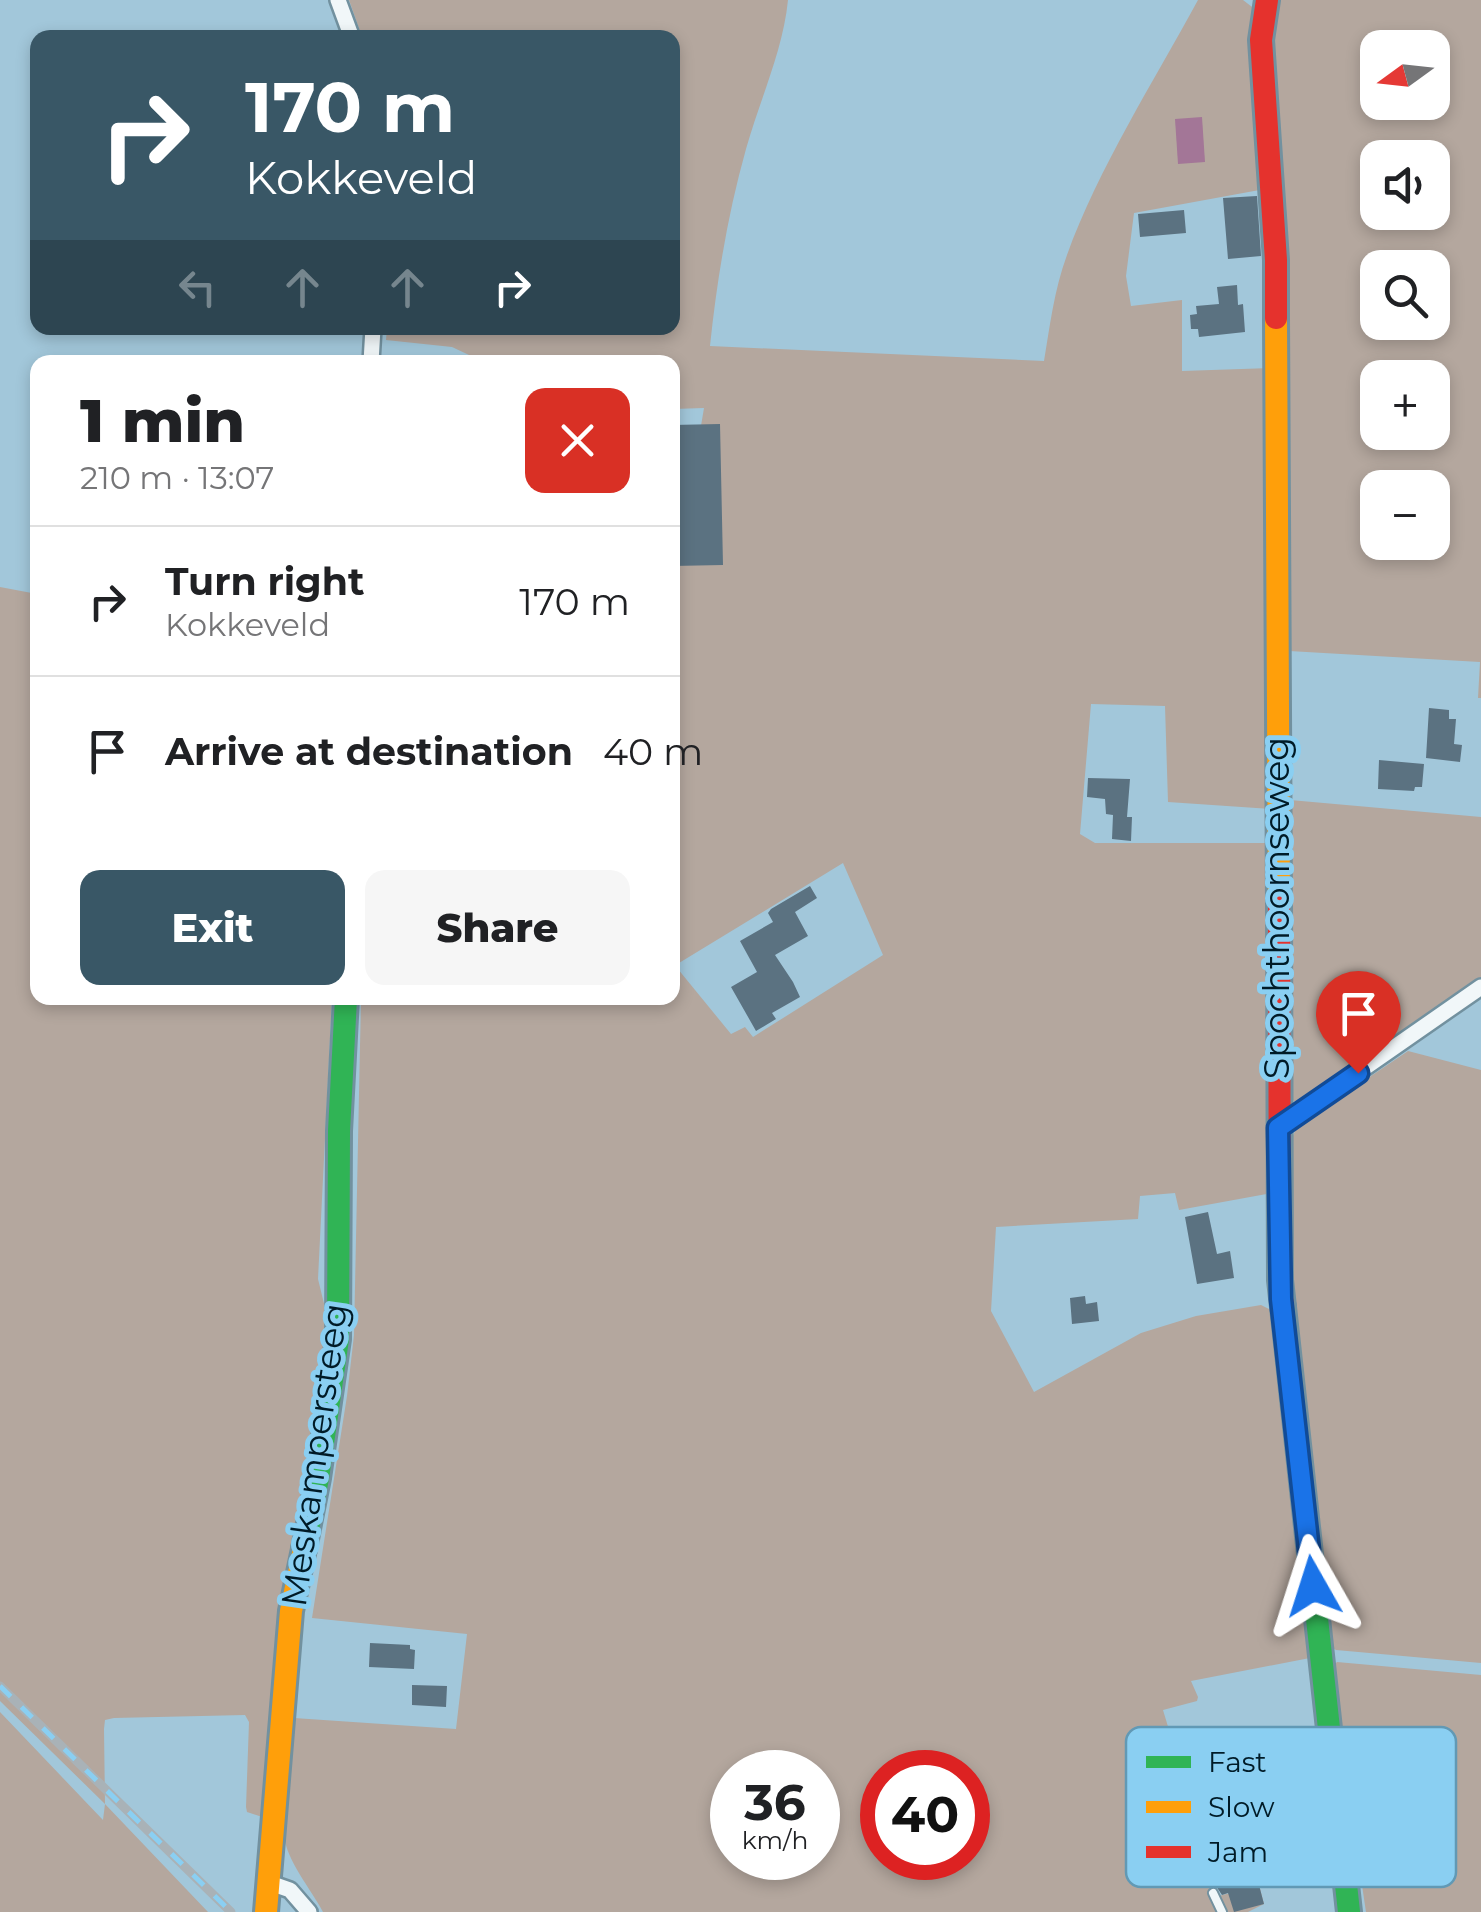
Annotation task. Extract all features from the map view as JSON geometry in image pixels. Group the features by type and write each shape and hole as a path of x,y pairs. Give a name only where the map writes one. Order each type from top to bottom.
{"street":[{"path":"338,0 349,30"},
{"name":"Spochthoornseweg","path":"1267,0 1261,40 1276,260 1281,1299 1329,1727"},
{"path":"1278,1128 1481,988"},
{"name":"Meskampersteeg","path":"266,1912 292,1611 318,1478 338,1340 339,1131 346,1005"},
{"path":"270,1883 290,1890 309,1912"},
{"name":"Spochthoornseweg","path":"1346,1887 1349,1912"}],"lane":[{"path":"1212,1893 1222,1912"}],"shaded area":[{"path":"349,0 788,0 776,56 734,197 710,346 1044,361 1059,281 1080,223 1110,158 1198,0 1243,0 1256,10 1265,189 1134,213 1126,276 1131,306 1182,300 1182,371 1271,368 1271,809 1168,802 1165,706 1091,704 1080,834 1095,843 1271,843 1272,1193 1179,1210 1175,1193 1140,1196 1138,1219 996,1227 991,1311 1034,1392 1141,1333 1196,1316 1261,1305 1275,1316 1315,1657 1191,1681 1197,1701 1163,1710 1168,1727 1126,1727 1126,1887 1216,1887 1219,1896 1260,1887 1264,1904 1248,1912 323,1912 289,1854 284,1835 294,1718 456,1729 467,1634 312,1618 354,1335 361,1005 680,1005 680,972 731,1034 745,1027 753,1037 883,955 843,863 680,962 680,493 690,491 704,408 680,409 680,355 469,355 452,347 386,340 386,335 680,335 680,30 360,30"},
{"path":"1278,0 1481,0 1481,698 1480,662 1289,651 1288,265 1273,40"},
{"path":"1202,117 1205,162 1178,164 1175,119"},
{"path":"0,587 30,593 30,1005 332,1005 318,1279 328,1320 325,1382 265,1818 247,1812 246,1807 249,1722 245,1715 105,1720 105,1804 0,1701"},
{"path":"1290,800 1481,817 1481,980 1310,1099 1296,1103 1291,1091"},
{"path":"1408,1051 1481,1070 1481,1663 1336,1650 1329,1646 1292,1315 1288,1147 1303,1122"},
{"path":"1337,1662 1481,1675 1481,1912 1366,1912 1362,1887 1456,1887 1456,1727 1341,1727 1334,1665"},
{"path":"0,1712 103,1820 105,1804 208,1912 0,1912"}],"building":[{"path":"1257,196 1261,256 1228,259 1223,198"},
{"path":"1184,210 1186,233 1140,237 1138,214"},
{"path":"1237,285 1245,332 1199,337 1198,329 1191,329 1190,315 1197,314 1196,306 1219,304 1217,287"},
{"path":"720,424 723,565 680,566 680,425"},
{"path":"1429,708 1449,710 1449,719 1456,719 1454,744 1462,745 1460,762 1426,758"},
{"path":"1379,760 1424,764 1422,787 1415,787 1414,791 1378,789"},
{"path":"1088,778 1130,779 1127,817 1132,817 1131,841 1112,839 1113,815 1106,814 1105,799 1087,797"},
{"path":"810,886 817,898 795,912 808,936 775,955 800,997 772,1013 776,1019 756,1031 731,987 757,972 740,941 773,922 768,913 771,909"},
{"path":"1208,1212 1217,1254 1230,1251 1234,1278 1197,1284 1185,1217"},
{"path":"1085,1296 1086,1304 1097,1302 1099,1321 1072,1324 1070,1298"},
{"path":"370,1643 410,1645 415,1650 414,1669 369,1667"},
{"path":"412,1685 447,1686 446,1707 412,1705"},
{"path":"1217,1887 1260,1887 1264,1904 1234,1912 1228,1893 1222,1895"}],"railway":[{"path":"0,1686 231,1912"}],"traffic: fast":[{"path":"304,1549 338,1339 339,1131 346,1005"},
{"path":"1283,1307 1329,1727"},
{"path":"1346,1887 1349,1912"}],"traffic: slow":[{"path":"1276,318 1279,905"},
{"path":"266,1912 291,1611 304,1549"}],"traffic: jam":[{"path":"1267,0 1261,40 1276,260 1276,318"},
{"path":"1279,905 1283,1307"}],"route":[{"path":"1313,1586 1281,1299 1278,1128 1358,1073"}]}
